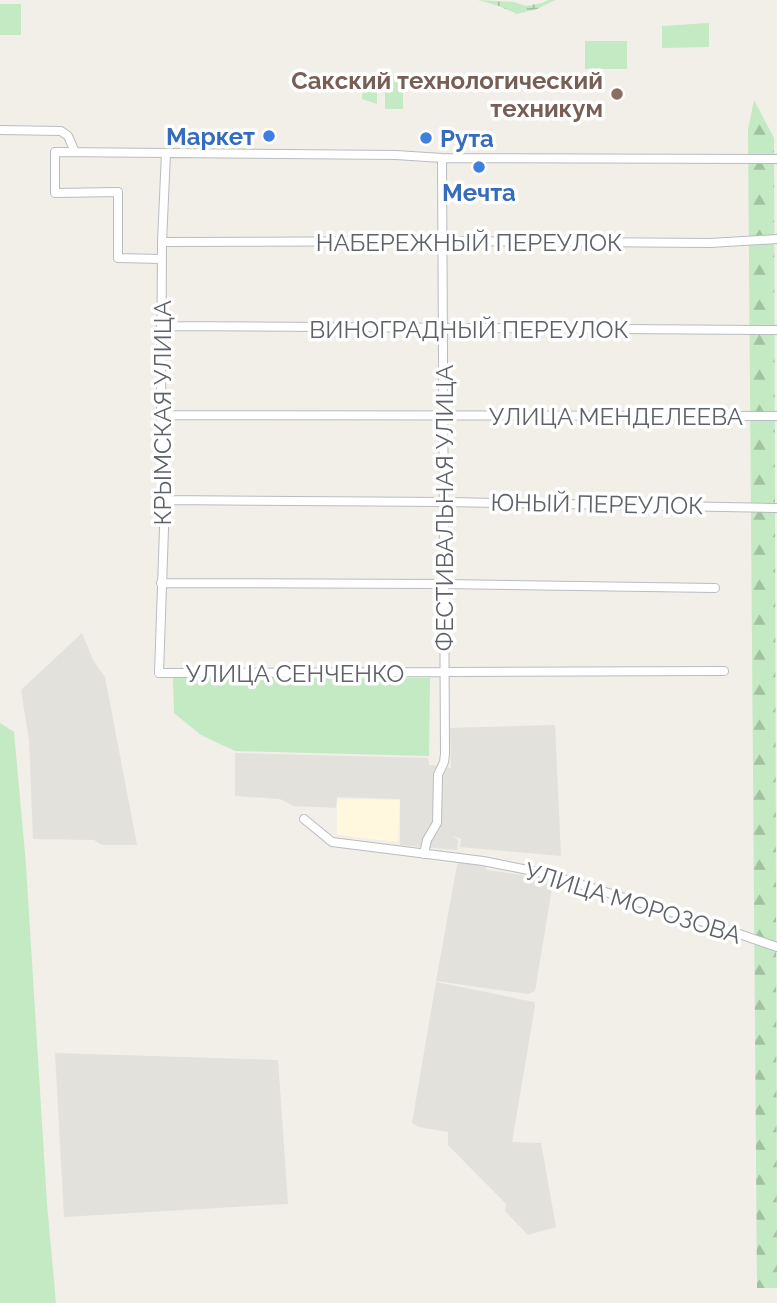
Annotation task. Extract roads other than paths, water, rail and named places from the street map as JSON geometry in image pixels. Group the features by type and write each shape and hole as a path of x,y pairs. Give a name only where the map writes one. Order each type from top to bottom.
{"street":[{"path":"0,130 61,131 68,136 75,152"},
{"path":"161,259 118,258 118,192 55,193 55,152 396,155 442,158 777,159"},
{"name":"КРЫМСКАЯ УЛИЦА","path":"159,673 165,500 161,415 161,259 166,153"},
{"name":"ФЕСТИВАЛЬНАЯ УЛИЦА","path":"425,854 427,840 437,823 438,775 445,754 442,158"},
{"name":"НАБЕРЕЖНЫЙ ПЕРЕУЛОК","path":"162,242 710,243 777,239"},
{"name":"ВИНОГРАДНЫЙ ПЕРЕУЛОК","path":"161,326 777,330"},
{"name":"УЛИЦА МЕНДЕЛЕЕВА","path":"161,415 777,416"},
{"name":"ЮНЫЙ ПЕРЕУЛОК","path":"165,500 777,508"},
{"path":"161,583 715,588"},
{"name":"УЛИЦА СЕНЧЕНКО","path":"159,673 724,671"},
{"name":"УЛИЦА МОРОЗОВА","path":"304,819 332,842 489,862 543,873 777,947"}],"place":[{"name":"Сакский технологический техникум","path":"617,94"},
{"name":"Маркет","path":"269,136"},
{"name":"Рута","path":"426,138"},
{"name":"Мечта","path":"479,167"}]}
